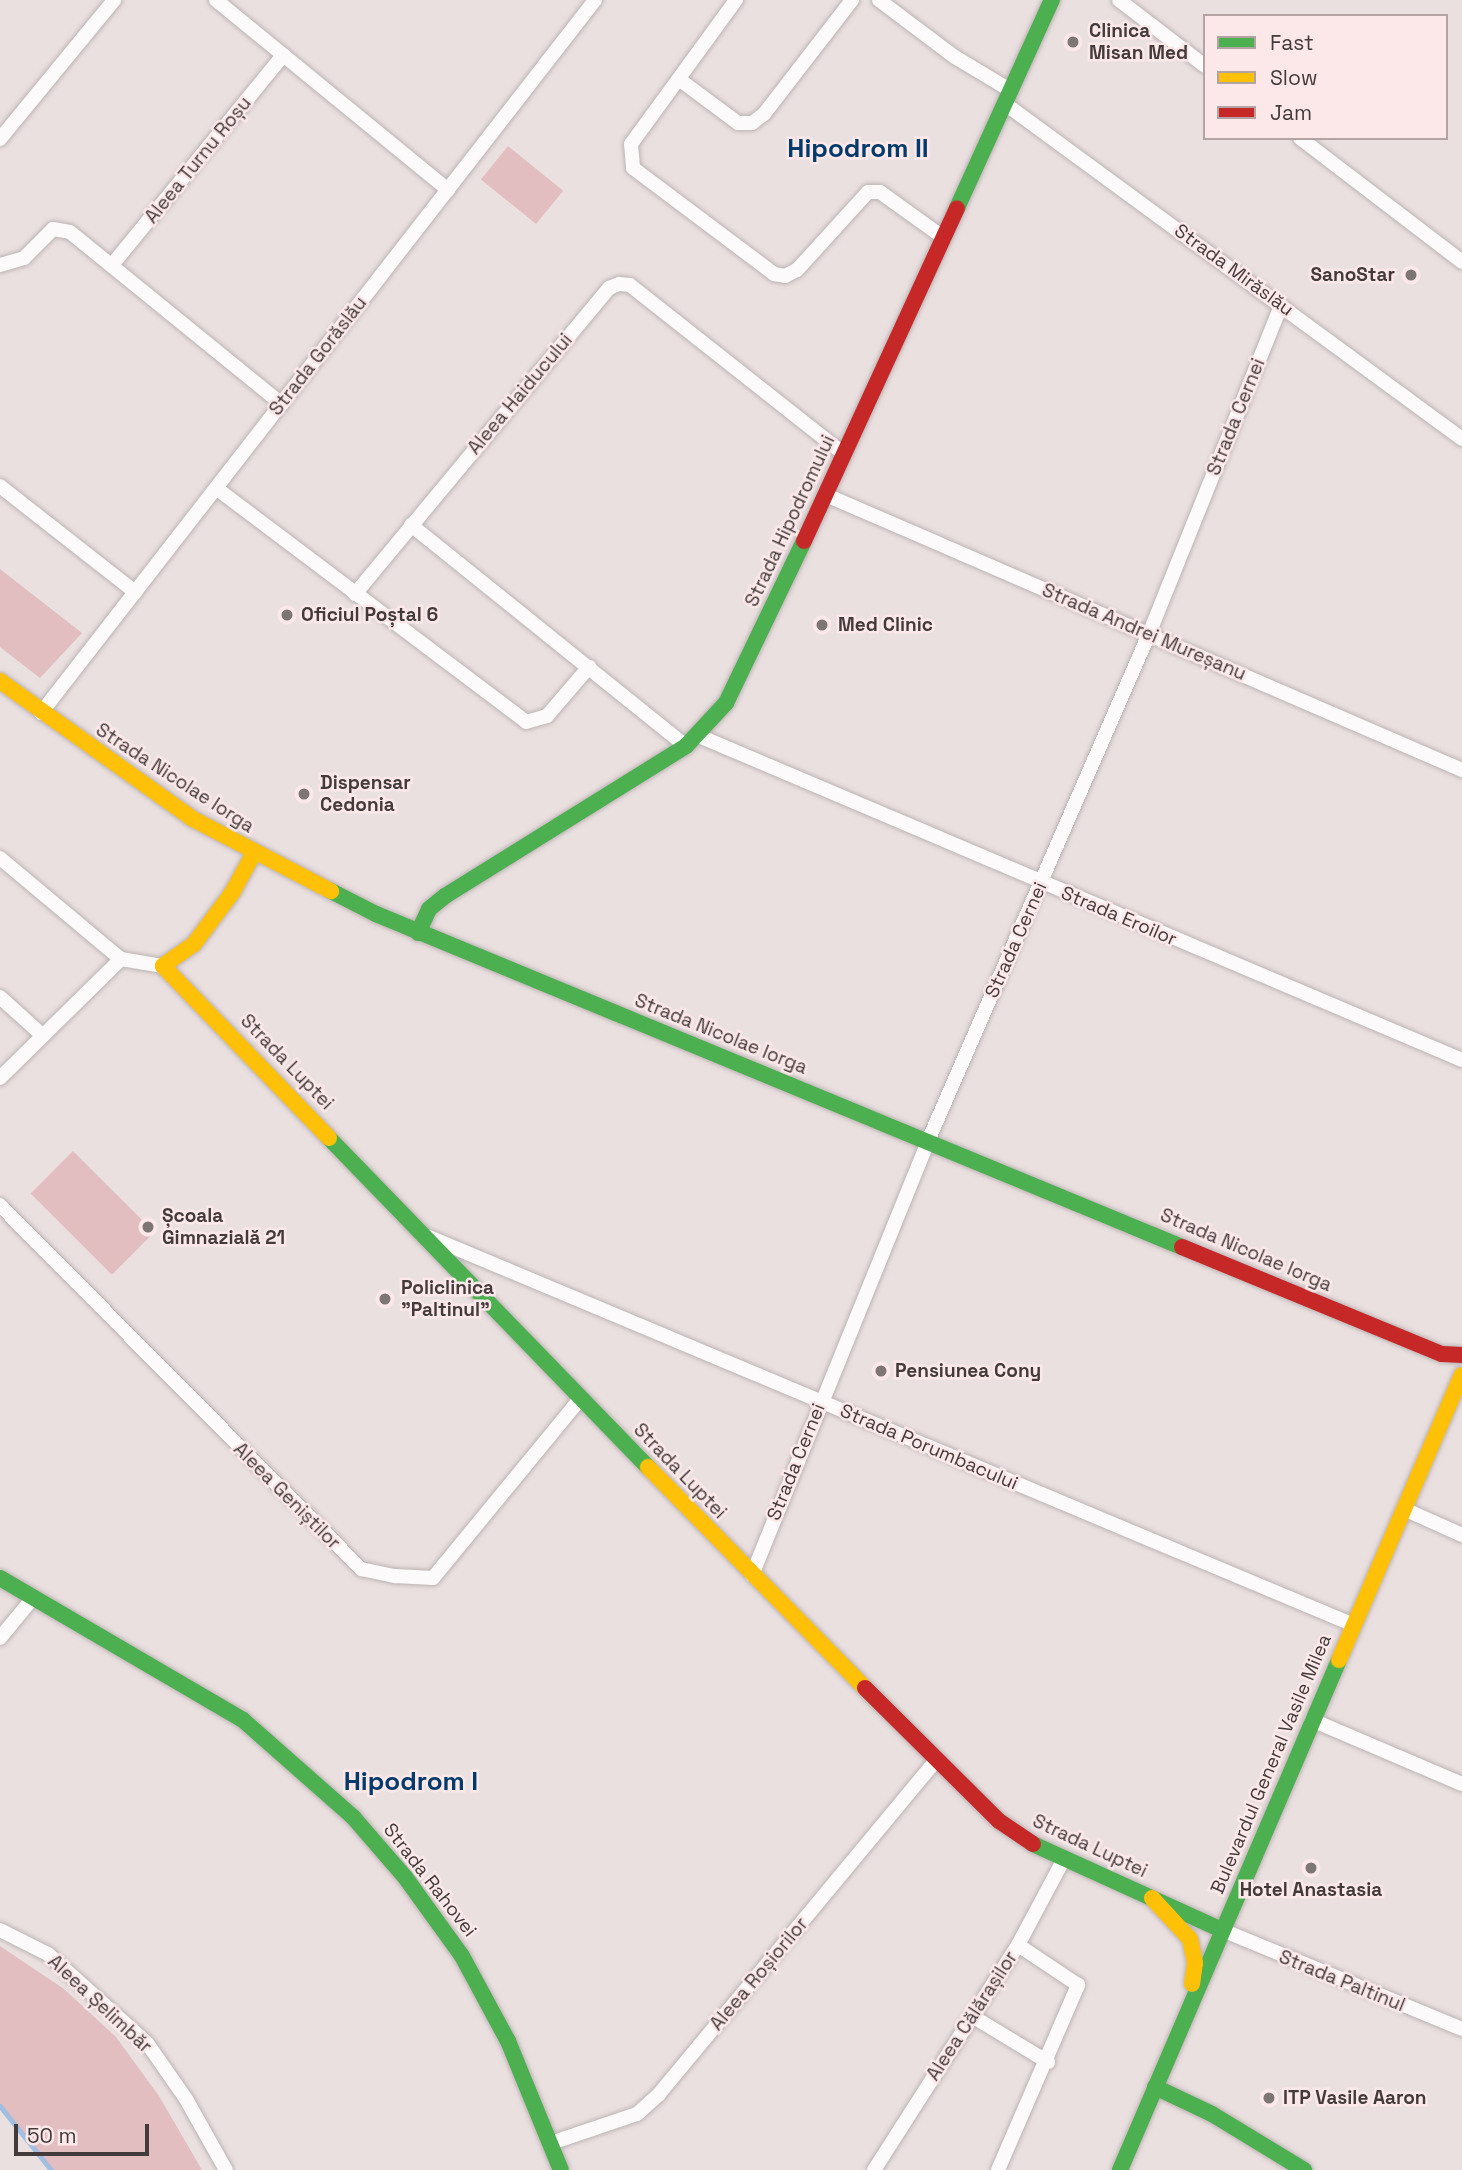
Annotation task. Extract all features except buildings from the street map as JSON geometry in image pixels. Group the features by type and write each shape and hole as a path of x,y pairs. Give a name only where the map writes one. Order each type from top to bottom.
{"main road":[{"name":"Strada Hipodromului","path":"418,933 429,909 444,896 692,741 726,703 826,495 1052,0"},
{"name":"Strada Nicolae Iorga","path":"0,681 182,812 254,853 418,933 1442,1354 1462,1355"},
{"path":"163,966 194,944 254,853"},
{"name":"Strada Luptei","path":"163,966 428,1237 580,1399 934,1761 1014,1833 1222,1930"},
{"name":"Bulevardul General Vasile Milea","path":"1120,2170 1462,1375"},
{"name":"Strada Rahovei","path":"0,1578 243,1720 353,1817 405,1877 462,1956 508,2041 561,2170"},
{"path":"1152,1898 1190,1939 1195,1963 1188,2008"},
{"path":"1155,2087 1212,2114 1304,2170"}],"street":[{"path":"0,139 114,0"},
{"path":"216,0 448,190"},
{"name":"Strada Gorăslău","path":"41,713 595,0"},
{"path":"736,0 631,144 631,163 765,269 785,276 797,270 869,192 880,192 944,238"},
{"path":"680,79 738,123 752,123 764,114 852,0"},
{"name":"Strada Mirăslău","path":"879,0 1462,439"},
{"path":"1119,0 1203,64"},
{"name":"Aleea Turnu Roșu","path":"112,265 283,55"},
{"path":"1303,140 1462,262"},
{"path":"0,265 24,258 53,229 62,228 112,265 282,404"},
{"name":"Aleea Haiducului","path":"355,594 609,288 619,284 630,285 844,454"},
{"name":"Strada Cernei","path":"752,1574 928,1141 1149,634 1281,305"},
{"path":"0,486 135,593"},
{"path":"216,488 526,722 547,716 589,667"},
{"name":"Strada Andrei Mureșanu","path":"826,495 1462,770"},
{"name":"Strada Eroilor","path":"411,525 589,667 692,741 1041,883 1462,1060"},
{"path":"0,858 121,960 163,966"},
{"path":"0,1078 41,1034 121,960"},
{"path":"0,997 41,1034"},
{"name":"Aleea Geniștilor","path":"0,1205 361,1569 395,1577 433,1578 580,1399"},
{"name":"Strada Porumbacului","path":"428,1237 1353,1625"},
{"path":"1404,1509 1462,1535"},
{"path":"0,1638 33,1598"},
{"path":"1312,1720 1462,1784"},
{"name":"Aleea Roșiorilor","path":"551,2143 637,2113 659,2094 934,1761"},
{"name":"Aleea Călărașilor","path":"874,2170 1018,1944 1065,1859"},
{"name":"Aleea Șelimbăr","path":"0,1930 48,1954 146,2043 186,2099 226,2170"},
{"name":"Strada Paltinul","path":"1222,1930 1462,2029"},
{"path":"998,2170 1048,2062 1079,1985 1018,1944"},
{"path":"972,2016 1048,2062"}],"shaded area":[{"path":"508,146 563,191 536,224 481,179"},
{"path":"0,569 82,633 40,678 0,647"},
{"path":"73,1151 154,1232 112,1275 31,1193"},
{"path":"0,1946 64,1989 116,2037 159,2096 202,2170 51,2170 0,2106"}],"waterway":[{"path":"0,2106 51,2170"}],"traffic: fast":[{"path":"957,208 1052,0"},
{"path":"418,933 429,909 445,896 686,746 726,703 804,541"},
{"path":"331,891 376,914 1182,1247"},
{"path":"329,1138 648,1467"},
{"path":"0,1578 243,1720 353,1817 405,1877 462,1956 508,2041 561,2170"},
{"path":"1120,2170 1339,1660"},
{"path":"1033,1844 1222,1930"},
{"path":"1155,2087 1212,2114 1304,2170"}],"traffic: slow":[{"path":"0,681 193,819 331,891"},
{"path":"254,853 232,893 194,944 163,966 329,1138"},
{"path":"1339,1660 1462,1375"},
{"path":"648,1467 865,1688"},
{"path":"1152,1898 1190,1939 1195,1963 1192,1984"}],"traffic: jam":[{"path":"804,541 957,208"},
{"path":"1182,1247 1442,1354 1462,1355"},
{"path":"865,1688 999,1821 1033,1844"}],"place":[{"name":"Clinica Misan Med","path":"1073,42"},
{"name":"SanoStar","path":"1411,275"},
{"name":"Oficiul Poștal 6","path":"287,615"},
{"name":"Med Clinic","path":"822,625"},
{"name":"Dispensar Cedonia","path":"304,794"},
{"name":"Școala Gimnazială 21","path":"148,1227"},
{"name":"Policlinica \"Paltinul\"","path":"385,1299"},
{"name":"Pensiunea Cony","path":"881,1371"},
{"name":"Hotel Anastasia","path":"1311,1868"},
{"name":"ITP Vasile Aaron","path":"1269,2098"}],"district":[{"name":"Hipodrom II","path":"858,149"},
{"name":"Hipodrom I","path":"411,1782"}]}
